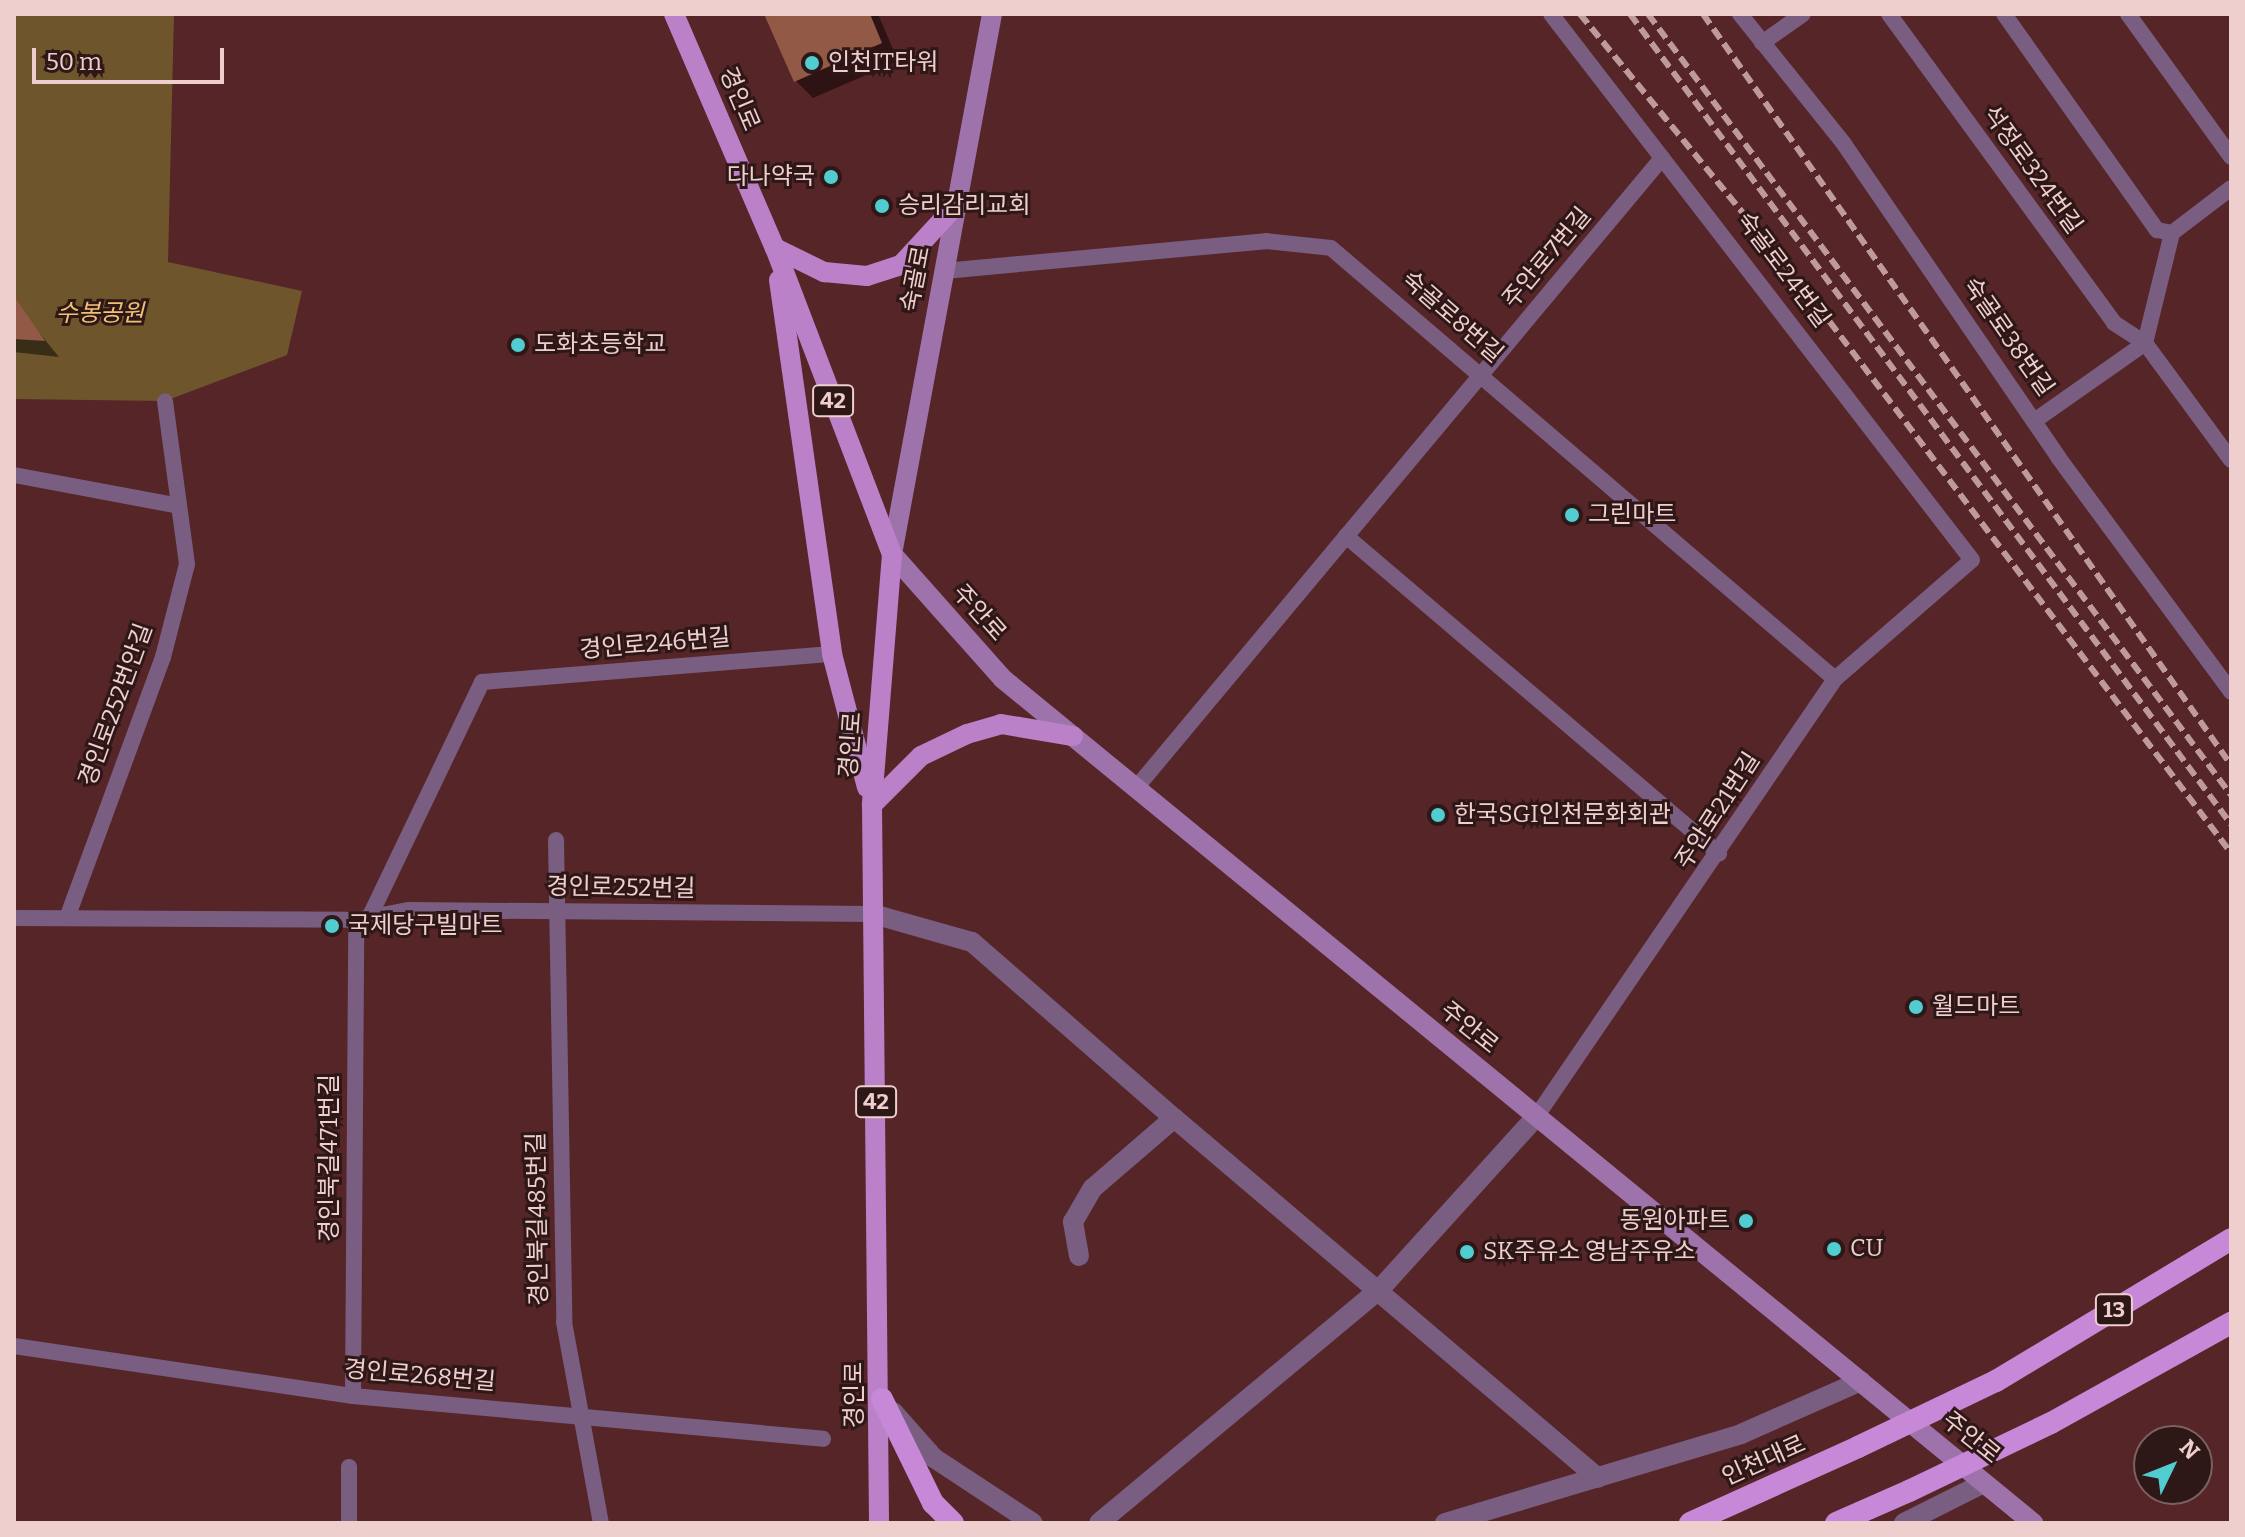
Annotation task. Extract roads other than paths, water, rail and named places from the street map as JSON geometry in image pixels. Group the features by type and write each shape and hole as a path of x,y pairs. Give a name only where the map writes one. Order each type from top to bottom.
{"highway":[{"name":"인천대로","path":"1690,1523 1996,1381 2231,1239"},
{"path":"1836,1523 2051,1423 2231,1323"},
{"path":"882,1399 933,1503 953,1523"}],"main road":[{"name":"경인로","path":"674,14 775,248 892,554 872,805 882,1399 879,1523"},
{"name":"숙골로","path":"892,554 992,14"},
{"path":"775,248 824,272 867,276 901,265 957,204"},
{"path":"775,248 832,654 872,805"},
{"name":"주안로","path":"892,554 1003,679 2033,1523"},
{"path":"872,805 921,756 967,734 1001,724 1073,736"}],"street":[{"path":"873,914 972,942 1598,1478"},
{"path":"1099,1523 1380,1289 1536,1117"},
{"path":"1079,1256 1073,1222 1093,1188 1174,1118"},
{"path":"1445,1523 1741,1434 1861,1381"},
{"path":"882,1399 934,1458 1033,1523"},
{"path":"1904,1523 1984,1483"}],"lane":[{"name":"숙골로24번길","path":"1551,14 1972,560"},
{"name":"숙골로38번길","path":"1740,14 1844,144 2231,692"},
{"path":"1762,43 1803,14"},
{"name":"석정로324번길","path":"1889,14 2114,323 2145,343 2231,460"},
{"path":"2004,14 2157,230 2172,233"},
{"path":"2128,14 2231,157"},
{"name":"주안로7번길","path":"1136,788 1662,158"},
{"path":"2037,419 2145,343 2172,233 2231,188"},
{"name":"숙골로8번길","path":"944,271 1304,241 1351,260 1835,679"},
{"name":"경인로252번안길","path":"67,918 163,657 187,564 165,401"},
{"path":"14,475 179,506"},
{"path":"1346,536 1719,854"},
{"name":"주안로21번길","path":"1536,1117 1719,854 1835,679 1972,560"},
{"name":"경인로246번길","path":"363,919 482,682 832,654"},
{"name":"경인북길485번길","path":"556,840 564,1322 601,1523"},
{"name":"경인로252번길","path":"14,918 363,919 409,910 873,914"},
{"name":"경인북길471번길","path":"353,1396 363,919"},
{"name":"경인로268번길","path":"14,1346 353,1396 580,1413 823,1439"},
{"path":"349,1467 349,1523"}],"railway":[{"path":"1580,14 1808,293 2231,853"},
{"path":"1630,14 2231,824"},
{"path":"1648,14 2231,795"},
{"path":"1703,14 2231,765"}],"place":[{"name":"인천IT타워","path":"812,63"},
{"name":"다나약국","path":"831,177"},
{"name":"승리감리교회","path":"882,206"},
{"name":"도화초등학교","path":"518,345"},
{"name":"그린마트","path":"1572,515"},
{"name":"한국SGI인천문화회관","path":"1438,815"},
{"name":"국제당구빌마트","path":"332,926"},
{"name":"월드마트","path":"1916,1007"},
{"name":"동원아파트","path":"1746,1221"},
{"name":"CU","path":"1834,1249"},
{"name":"SK주유소 영남주유소","path":"1467,1252"}],"park label":[{"name":"수봉공원","path":"100,314"}]}
